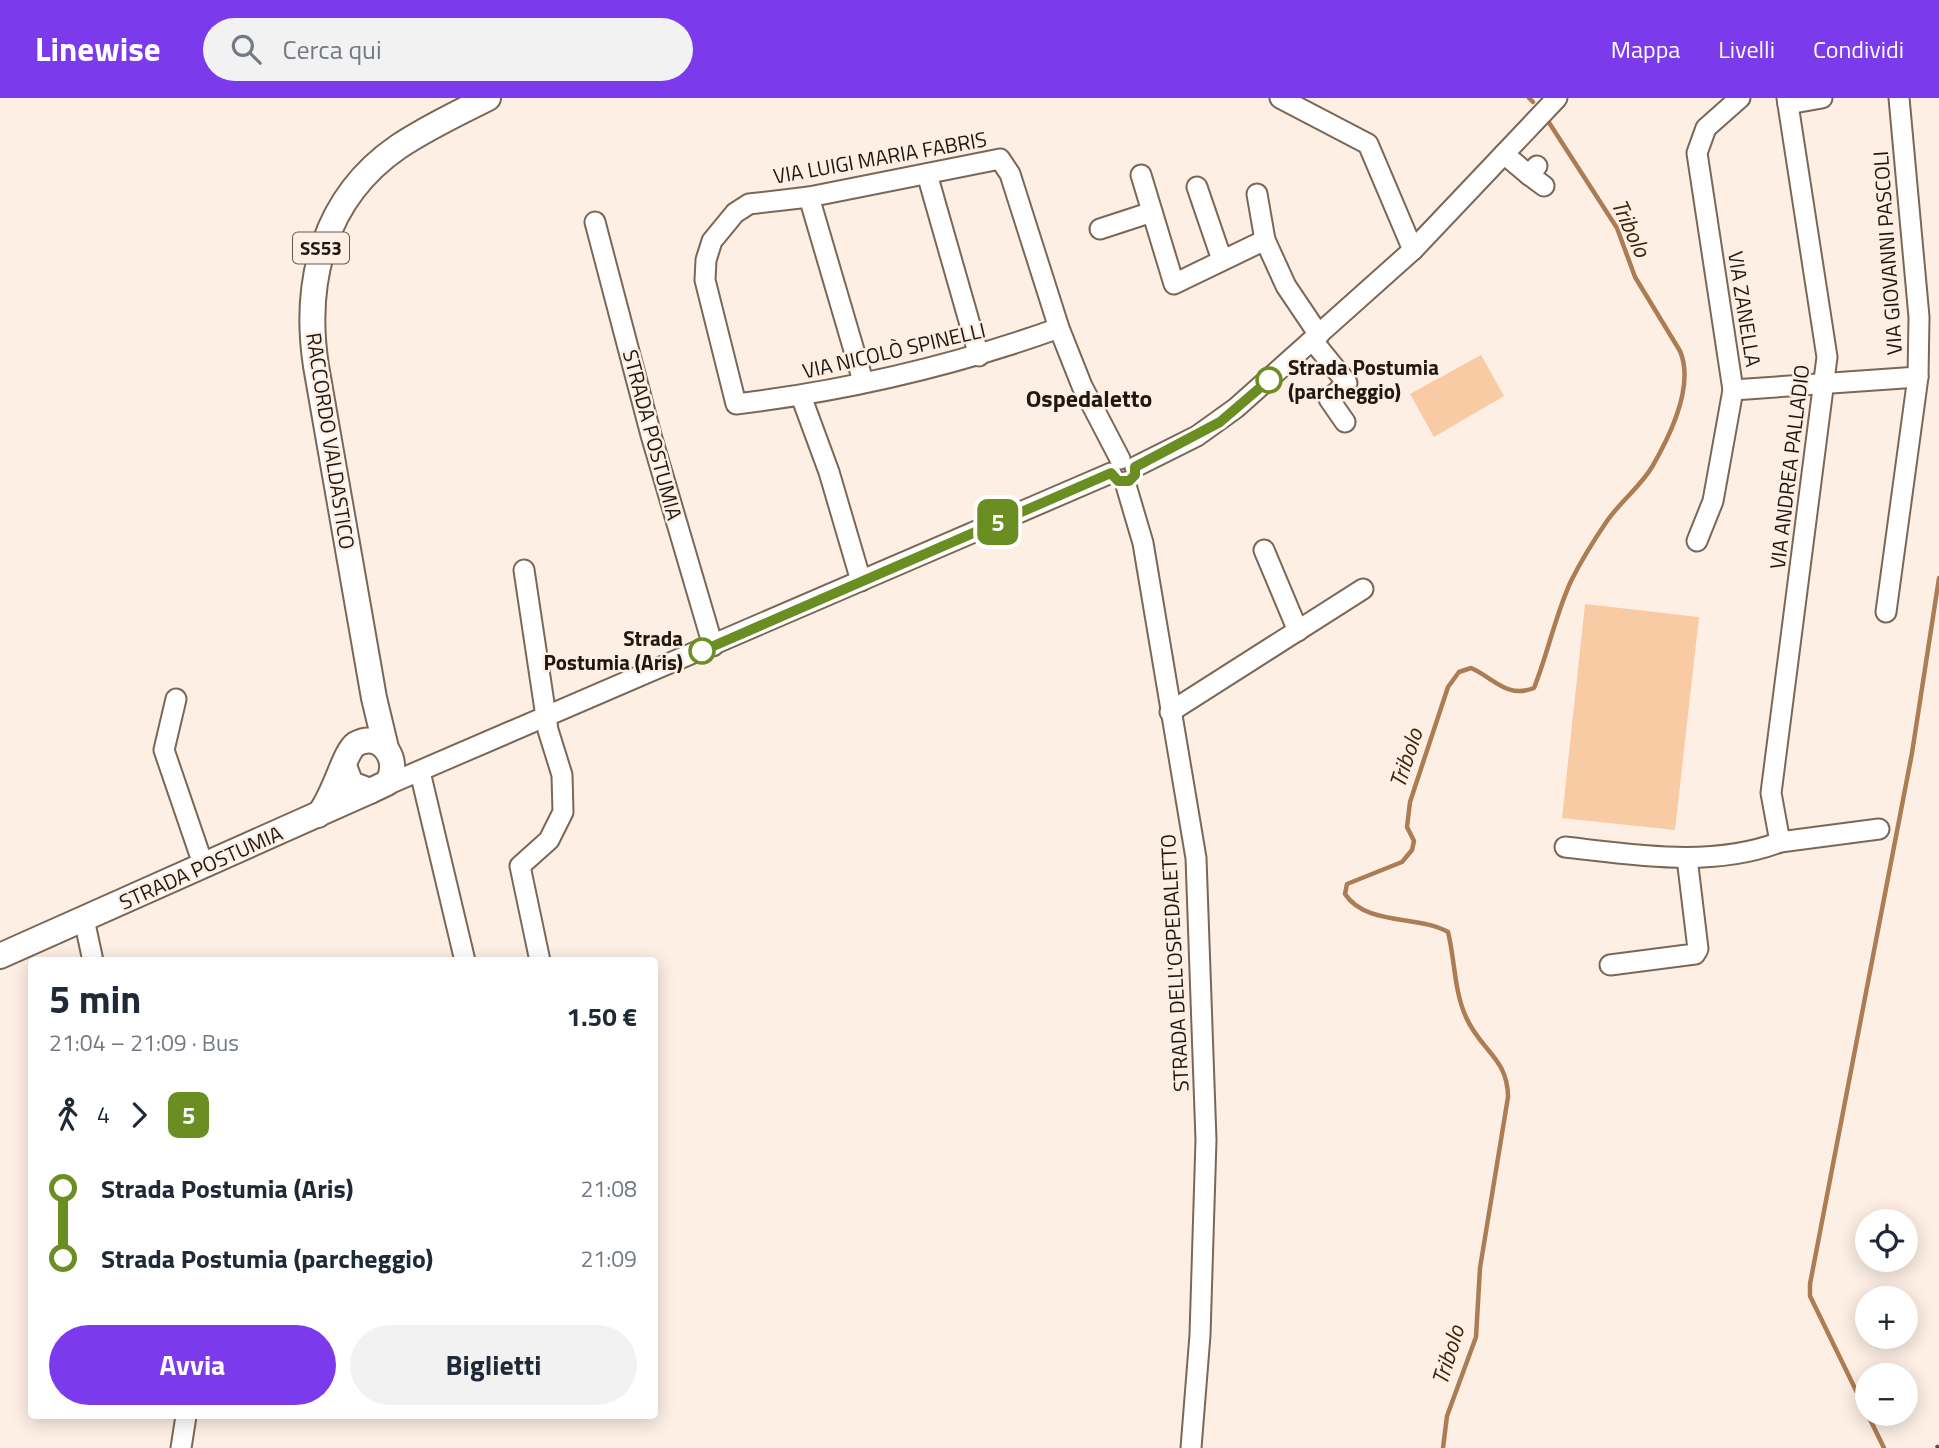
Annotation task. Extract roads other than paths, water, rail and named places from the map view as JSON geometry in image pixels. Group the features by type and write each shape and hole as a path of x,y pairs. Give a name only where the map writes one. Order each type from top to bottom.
{"main road":[{"name":"RACCORDO VALDASTICO","path":"390,754 374,698 314,357 311,320 314,276 335,217 365,174 406,141 488,98"},
{"name":"RACCORDO VALDASTICO","path":"357,744 371,718 374,698"},
{"path":"318,815 331,798 347,754 357,744 375,742 390,754 393,772 376,789 351,784 344,766"},
{"name":"STRADA POSTUMIA","path":"0,956 376,789"}],"street":[{"path":"1280,98 1368,144 1413,250"},
{"name":"VIA ZANELLA","path":"1697,541 1713,500 1733,390 1697,153 1706,128 1740,98"},
{"path":"1787,101 1822,98"},
{"name":"VIA GIOVANNI PASCOLI","path":"1886,612 1918,377 1919,317 1899,98"},
{"name":"VIA ANDREA PALLADIO","path":"1780,842 1771,793 1825,384 1825,331 1787,101"},
{"name":"STRADA POSTUMIA","path":"376,789 546,719 1123,470 1220,422 1413,250 1552,104"},
{"path":"1504,154 1537,176"},
{"name":"VIA LUIGI MARIA FABRIS","path":"736,404 705,280 706,260 712,241 735,213 749,204 810,197 997,159 1004,162 1059,328 1082,386 1123,470"},
{"path":"927,174 979,356"},
{"path":"1141,174 1174,284 1265,240"},
{"path":"1197,187 1222,261"},
{"path":"1257,194 1265,240 1286,285 1316,338 1347,383 1329,399 1345,422"},
{"path":"810,197 863,381"},
{"path":"1100,229 1152,212"},
{"name":"STRADA POSTUMIA","path":"595,222 651,435 713,646"},
{"name":"VIA NICOLÒ SPINELLI","path":"736,404 801,397 979,356 1059,328"},
{"path":"1733,390 1918,377"},
{"path":"801,397 829,471 861,581"},
{"name":"STRADA DELL'OSPEDALETTO","path":"1123,470 1143,543 1196,858 1206,1140 1200,1335 1191,1448"},
{"path":"1264,550 1297,631"},
{"path":"524,570 546,719 562,775 563,812 550,840 520,866 539,957"},
{"path":"1170,712 1363,589"},
{"path":"176,699 164,750 204,867"},
{"path":"390,754 407,765 424,769 464,957"},
{"path":"1565,847 1687,858 1879,829"},
{"path":"1610,965 1695,954 1698,949 1687,858"},
{"path":"84,919 92,957"},
{"path":"181,1448 186,1419"}],"waterway":[{"name":"Tribolo","path":"1529,98 1533,102"},
{"name":"Tribolo","path":"1443,1448 1447,1416 1476,1337 1480,1268 1508,1097 1507,1084 1498,1063 1478,1038 1462,1007 1448,932 1423,923 1379,916 1366,911 1354,904 1345,894 1347,884 1402,862 1412,850 1414,841 1407,827 1410,802 1448,687 1459,672 1471,668 1501,686 1516,691 1534,688 1571,581 1607,521 1652,467 1673,426 1684,380 1680,351 1635,277 1617,228 1548,121"},
{"path":"1884,1448 1810,1296 1810,1284 1912,753 1939,578"}],"place":[{"name":"Strada Postumia (parcheggio)","path":"1269,380"},
{"name":"Strada Postumia (Aris)","path":"702,651"}],"district":[{"name":"Ospedaletto","path":"1089,399"}]}
